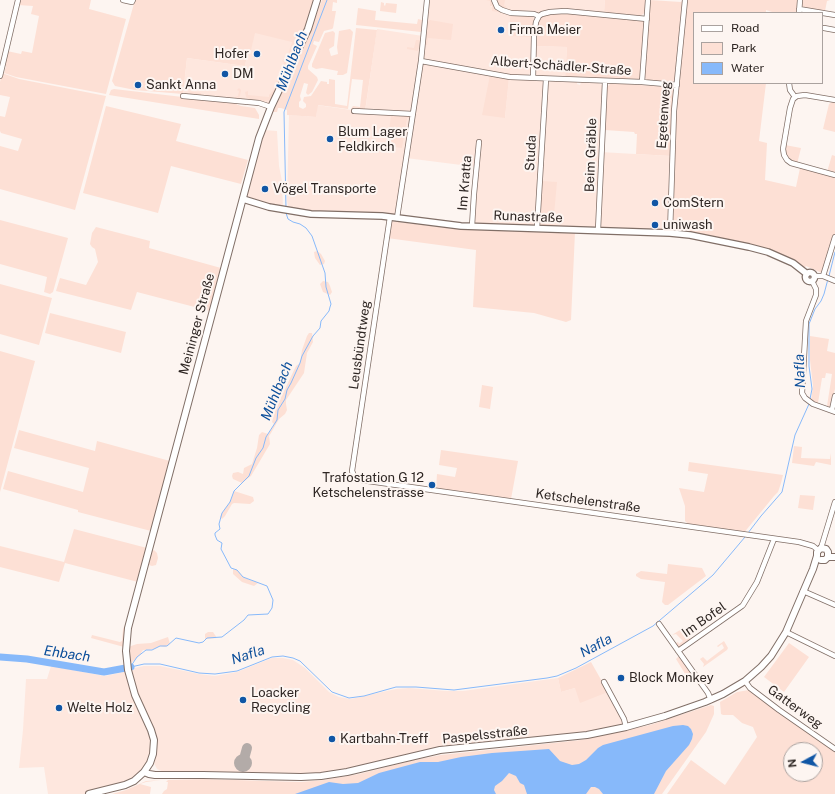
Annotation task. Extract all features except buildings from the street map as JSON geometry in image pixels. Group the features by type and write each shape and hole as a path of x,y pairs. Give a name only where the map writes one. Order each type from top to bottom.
{"main road":[{"name":"Meininger Straße","path":"148,765 153,754 153,735 135,695 128,672 126,645 129,625 259,138 271,107 302,44 318,0"},
{"name":"Ketschelenstraße","path":"823,553 835,556"},
{"name":"Paspelsstraße","path":"144,772 161,775 321,776 347,772 440,750 572,737 626,727 665,716 712,699 729,691 745,681 768,659 786,632 813,569 823,553"},
{"path":"89,794 128,784 144,772 148,765 161,775"}],"street":[{"path":"0,76 1,65 18,0"},
{"path":"123,0 132,1"},
{"path":"397,218 421,61 427,0"},
{"path":"494,0 497,7 511,13 534,14 539,16 550,12 566,11 647,19"},
{"path":"642,82 648,0"},
{"name":"Egetenweg","path":"670,233 673,134 685,0"},
{"path":"799,11 800,0"},
{"path":"823,14 835,15"},
{"path":"533,78 534,36 536,22 539,16"},
{"path":"824,28 835,30"},
{"name":"Albert-Schädler-Straße","path":"421,61 496,75 546,79 642,82 677,85"},
{"name":"Studa","path":"537,228 546,79"},
{"name":"Beim Gräble","path":"598,230 605,81"},
{"path":"789,84 790,90 795,97"},
{"path":"835,100 805,95 795,97 790,108 783,149 784,155 791,163 835,175"},
{"path":"183,96 259,103 271,107"},
{"path":"354,111 413,114"},
{"name":"Im Kratta","path":"472,226 479,142"},
{"name":"Runastraße","path":"243,199 269,207 311,214 390,217 448,225 670,233 709,239 768,252 793,263 807,274 807,280 813,279"},
{"name":"Leusbündtweg","path":"354,477 352,471 390,217"},
{"path":"826,277 835,237"},
{"path":"835,281 826,277 813,279 816,295 806,321 802,391 804,397 813,404 833,411 835,396"},
{"name":"Ketschelenstraße","path":"354,477 361,480 803,543 813,546 823,553"},
{"path":"823,553 824,538 835,502"},
{"name":"Im Bofel","path":"678,652 736,611 742,605 757,582 774,539"},
{"path":"803,591 835,605"},
{"path":"659,624 712,699"},
{"path":"786,632 835,656"},
{"name":"Gatterweg","path":"745,681 750,688 779,710 835,749"},
{"path":"604,682 624,719 626,727"}],"shaded area":[{"path":"427,0 490,0 490,6 510,14 532,37 531,72 528,76 533,78 535,46 567,47 565,79 547,79 548,86 549,82 554,81 577,82 577,84 580,85 581,82 598,83 602,85 600,152 671,156 670,233 472,226 477,167 406,158 397,218 294,212 288,207 287,200 289,115 316,117 317,105 365,112 377,29 423,36","holes":["490,74 509,77 505,118"]},
{"path":"502,0 605,0 604,15 511,13 501,7"},
{"path":"255,17 307,25 268,105 243,102 240,99 233,100 183,94 187,58 245,66"},
{"path":"264,130 277,131 283,209 246,200"},
{"path":"272,658 293,660 305,668 329,692 339,697 351,699 396,689 409,688 463,691 558,678 561,692 575,688 610,692 626,725 586,733 470,744 347,770 311,775 164,772 157,769 154,763 157,749 156,735 137,693 130,669 144,666 160,666 215,676 237,672"},
{"path":"51,666 105,676 128,671 151,730 152,757 134,781 89,794 48,794 44,767 19,768 26,679 47,679"}],"green space":[{"path":"20,0 91,0 89,9 126,19 106,94 16,77 4,73 7,51 21,54 22,51 32,53 39,16 31,14 33,6 18,5"},
{"path":"135,0 315,0 304,33 272,99 266,101 250,100 246,97 245,92 248,91 248,95 269,97 275,89 277,79 280,79 284,62 282,61 288,55 292,42 255,33 251,50 248,50 245,66 187,58 183,94 135,90 115,86 112,81"},
{"path":"322,0 337,0 337,3 333,2 332,11 336,11 333,28 324,31 319,42 314,41 313,44 317,46 308,69 317,77 318,80 312,92 308,95 306,93 308,84 304,83 300,96 301,100 299,102 299,107 303,109 306,107 306,104 303,101 304,97 311,96 321,81 329,84 329,79 335,80 335,104 347,106 356,28 377,30 365,111 351,109 353,106 360,107 363,80 352,79 348,109 318,105 316,117 287,115 287,110 281,108 278,108 277,112 273,112 305,44"},
{"path":"486,0 505,0 504,6 506,6 506,9 533,16 535,22 532,37 510,36 510,14 492,11 490,1"},
{"path":"605,0 646,0 645,13 640,16 604,13"},
{"path":"650,0 681,2 683,0 675,80 673,82 648,81 644,77"},
{"path":"686,0 799,0 797,12 772,12 766,10 766,12 693,12 693,84 766,84 759,141 767,143 765,180 796,187 800,168 835,176 835,234 822,273 806,266 804,268 793,261 675,231 673,225 676,112"},
{"path":"802,0 830,0 827,1 825,11 804,8 802,6"},
{"path":"381,2 384,3 385,6 386,3 397,4 396,13 380,11"},
{"path":"358,8 376,11 375,20 417,24 418,19 422,20 421,32 356,25"},
{"path":"564,13 642,20 644,23 639,79 565,78 567,47 535,46 540,17"},
{"path":"430,20 453,24 451,40 428,38 427,45 424,45 427,21"},
{"path":"350,29 353,32 347,73 337,75 338,71 322,68 316,69 312,67 325,33 333,31 335,33 334,46 329,49 331,56 338,54 337,47 339,31"},
{"path":"416,40 420,40 418,51 407,49 407,47 414,48"},
{"path":"2,73 19,79 106,96 75,210 0,189 0,146 18,151 22,139 1,133 0,131 0,116 5,117 10,97 0,95"},
{"path":"490,75 509,78 505,118 482,115"},
{"path":"611,83 670,87 674,89 671,156 636,154 637,134 634,132 605,130 607,87"},
{"path":"239,88 241,90 240,96 237,100 192,95 188,91 201,93 201,95 234,99 238,96 239,91 237,90"},
{"path":"114,89 234,103 241,106 255,108 259,115 259,119 109,95 111,90"},
{"path":"835,102 835,132 823,129 829,104"},
{"path":"106,106 181,124 176,141 248,160 241,184 171,166 158,213 83,193"},
{"path":"392,115 406,116 410,118 407,118 402,148 387,146"},
{"path":"785,145 801,148 797,164 789,160 785,154"},
{"path":"832,155 835,156 835,174 827,172"},
{"path":"542,181 557,182 553,226 542,225 540,222"},
{"path":"0,220 68,238 53,292 50,294 44,292 47,277 0,264"},
{"path":"391,221 455,229 575,232 571,320 566,322 534,313 473,307 476,250 387,238"},
{"path":"96,227 150,241 149,248 221,268 210,311 137,292 131,310 56,291 60,278 86,285 98,262 95,249 90,244 92,233"},
{"path":"317,251 321,254 325,261 324,264 320,265 315,258 314,252"},
{"path":"323,281 328,282 330,286 332,292 330,295 323,292 320,284"},
{"path":"0,284 52,298 39,345 0,334"},
{"path":"50,313 126,332 121,353 45,333"},
{"path":"309,333 312,333 313,342 307,353 304,373 286,400 287,410 279,419 269,436 270,444 251,476 242,483 233,479 233,473 238,472 243,474 244,468 252,464 259,435 262,432 268,434 271,430 274,424 272,422 275,410 296,366 300,363 302,350"},
{"path":"810,336 829,339 827,351 835,353 835,389 830,407 827,406 832,374 826,373 825,378 822,378 818,403 811,401 813,386 810,360"},
{"path":"0,351 35,361 0,492"},
{"path":"482,385 493,387 490,409 479,407"},
{"path":"19,430 95,451 97,441 170,461 151,531 78,512 78,510 3,489 8,471 83,492 89,468 14,448"},
{"path":"794,446 802,447 801,458 830,459 831,453 831,465 816,462 814,466 792,463"},
{"path":"441,450 518,461 511,499 436,489 437,474 455,477 457,468 439,465"},
{"path":"689,462 783,475 778,492 743,534 689,525 685,521 685,506 679,488 704,492 708,474 688,471"},
{"path":"234,491 253,497 254,501 250,504 232,504 222,519 220,517 230,502"},
{"path":"800,495 815,496 813,510 798,508"},
{"path":"74,529 147,548 138,582 65,563 59,582 0,567 0,546 64,562"},
{"path":"154,550 157,553 158,558 156,565 152,566 147,562 150,552"},
{"path":"668,564 702,568 706,576 668,605 665,605 662,602 665,582 641,579 636,576 636,574 641,571 667,574"},
{"path":"233,569 237,570 243,577 258,583 254,586 242,582 233,574"},
{"path":"125,625 127,625 124,647 91,638 92,635 120,642 122,641 123,629"},
{"path":"683,628 690,641 681,647 676,647 674,644 678,642 679,644 683,641 676,634 672,635"},
{"path":"208,632 213,632 217,638 205,639 205,634"},
{"path":"168,637 170,644 165,647 160,646 154,649 143,650 142,653 129,665 128,647 137,644 151,643"},
{"path":"724,641 728,648 727,650 703,667 704,664 700,659 703,657 707,661 724,648 722,644 718,647 717,646"},
{"path":"789,643 809,657 784,692 764,677"},
{"path":"679,656 692,674 682,681 687,677 676,659"},
{"path":"591,662 608,692 580,703 575,688 561,692 558,678"},
{"path":"749,690 835,750 835,794 667,794 691,760 725,785 757,737 753,727 742,723 733,715 721,714 720,702 737,692"},
{"path":"711,705 714,706 714,714 706,732 662,794 162,794 167,789 168,782 166,782 168,780 203,779 301,782 324,780 359,774 414,760 441,755 581,740 650,725"},
{"path":"161,780 140,784 151,787 150,794 112,794 126,790 146,781"}],"water":[{"path":"673,726 688,726 691,729 693,734 692,739 689,745 666,771 654,794 603,794 599,789 591,787 586,794 527,794 524,785 520,783 516,776 509,773 495,786 494,790 496,794 295,794 329,782 343,784 358,783 379,773 420,762 438,762 492,753 549,749 560,761 572,765 579,764 586,760 603,745"}],"waterway":[{"name":"Mühlbach","path":"286,208 284,112 327,0"},
{"name":"Mühlbach","path":"131,666 137,657 146,650 152,650 160,646 167,646 176,638 199,643 203,642 207,638 222,637 244,620 248,615 268,614 272,608 273,600 267,586 243,577 237,570 231,568 221,549 222,543 217,540 215,533 220,529 219,524 222,513 230,502 234,491 249,476 256,458 263,448 266,437 277,420 278,410 285,399 287,390 302,356 313,336 320,328 321,321 329,311 331,304 326,287 325,273 312,236 306,228 288,219 286,213"},
{"name":"Nafla","path":"829,276 835,252"},
{"name":"Nafla","path":"810,399 812,389 809,366 809,324 815,309 824,294 828,279"},
{"name":"Nafla","path":"748,533 782,492 795,435 809,404"},
{"name":"Nafla","path":"131,667 144,664 160,664 199,673 215,674 237,671 272,657 283,656 300,661 332,692 349,698 364,696 396,687 454,690 557,676 576,668 653,626 713,575 745,537"},
{"name":"Ehbach","path":"0,657 27,659 104,672 131,667"}],"taxiway":[{"path":"244,759 247,748"},
{"path":"241,759 245,759 247,763 245,767 241,767 239,765 239,761 241,759"}],"place":[{"name":"Firma Meier","path":"501,30"},
{"name":"Hofer","path":"257,54"},
{"name":"DM","path":"225,74"},
{"name":"Sankt Anna","path":"138,85"},
{"name":"Blum Lager Feldkirch","path":"330,139"},
{"name":"Vögel Transporte","path":"265,189"},
{"name":"ComStern","path":"655,203"},
{"name":"uniwash","path":"655,225"},
{"name":"Trafostation G 12 Ketschelenstrasse","path":"432,485"},
{"name":"Block Monkey","path":"621,678"},
{"name":"Loacker Recycling","path":"243,700"},
{"name":"Welte Holz","path":"59,708"},
{"name":"Kartbahn-Treff","path":"332,739"}]}
